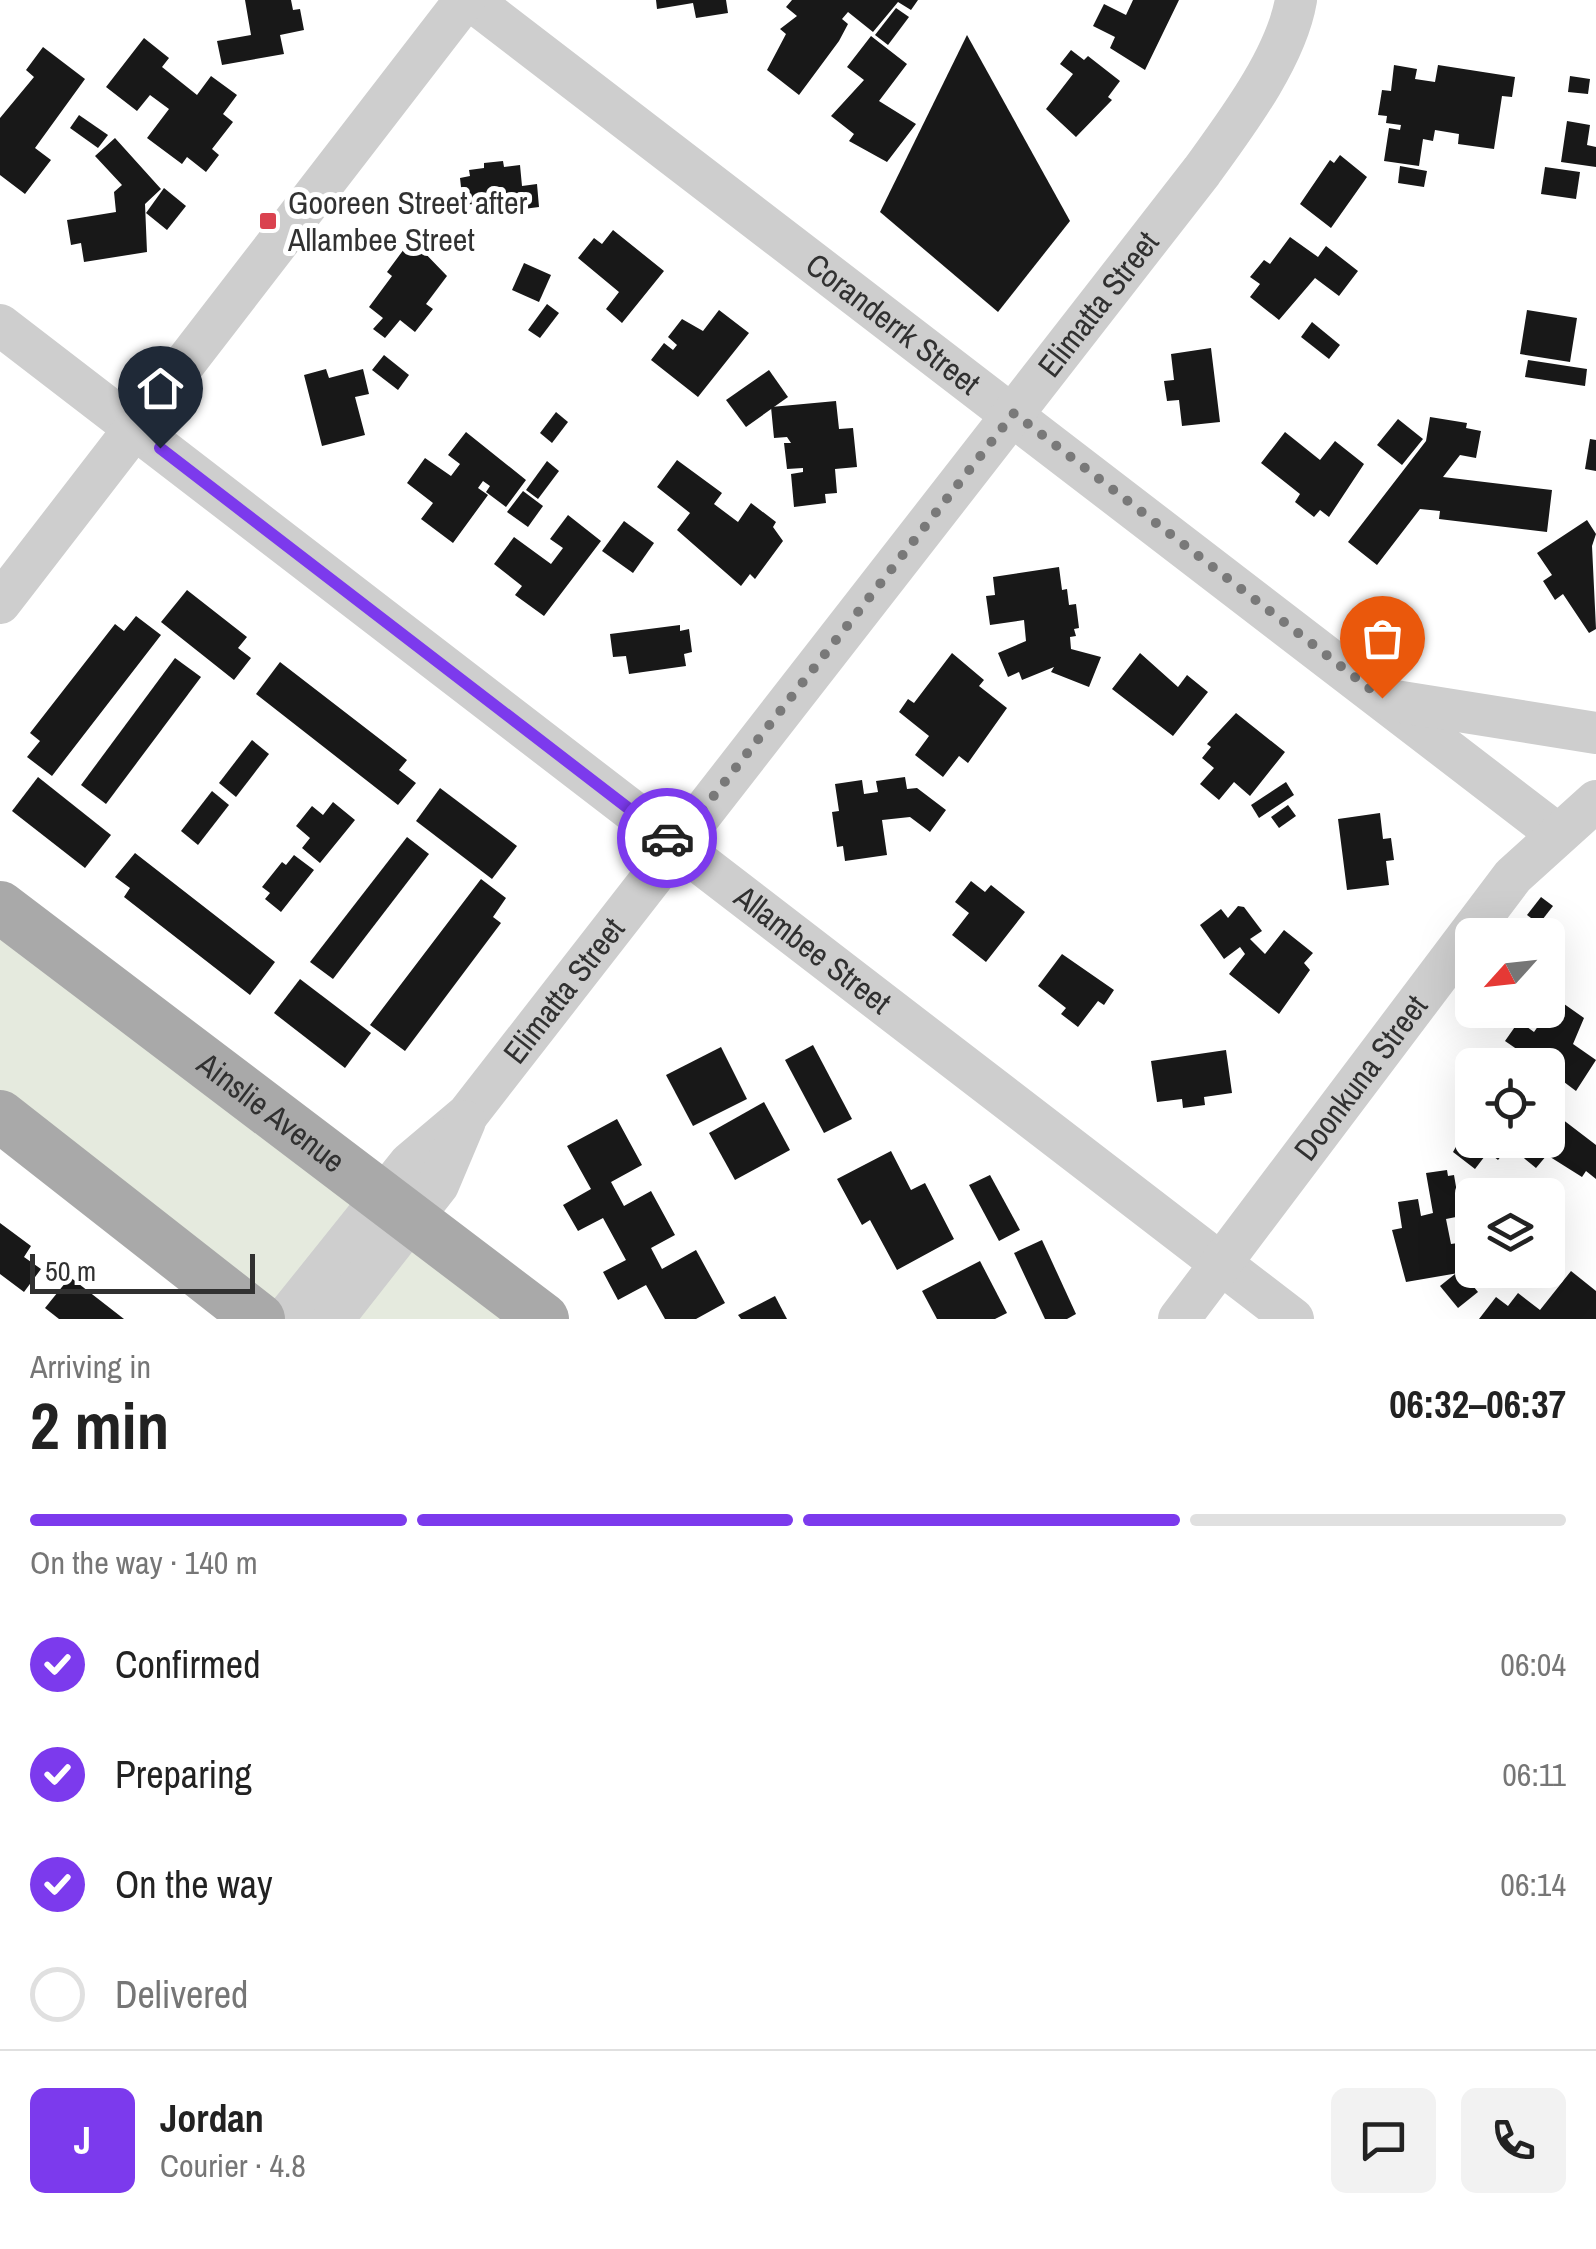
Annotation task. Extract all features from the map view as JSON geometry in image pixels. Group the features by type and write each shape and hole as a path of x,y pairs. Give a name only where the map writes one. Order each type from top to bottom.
{"main road":[{"name":"Ainslie Avenue","path":"0,907 543,1319"},
{"path":"0,1116 259,1319"}],"street":[{"name":"Coranderrk Street","path":"468,0 1014,413 1382,698 1596,733"},
{"path":"0,603 468,0"},
{"name":"Elimatta Street","path":"334,1319 397,1208 410,1163 468,1114 1250,104 1294,16 1296,0"},
{"name":"Allambee Street","path":"0,325 1293,1319"},
{"path":"1382,698 1556,833"},
{"name":"Doonkuna Street","path":"1179,1319 1513,876 1556,833 1596,801"},
{"name":"Elimatta Street","path":"285,1319 397,1208"}],"shaded area":[{"path":"0,917 518,1319 288,1319 0,1097"}],"building":[{"path":"245,0 291,0 293,10 300,9 304,30 280,35 284,54 222,65 217,41 251,35"},
{"path":"656,0 726,0 728,13 696,18 693,3 657,9"},
{"path":"792,0 918,0 911,10 898,2 873,32 848,12 842,19 848,24 839,41 799,95 767,70 786,34 780,29 797,16 786,7"},
{"path":"1133,0 1179,0 1145,70 1110,48 1115,37 1093,26 1104,4 1126,15"},
{"path":"896,8 909,17 888,45 875,35"},
{"path":"967,35 1070,221 998,312 880,212"},
{"path":"871,36 907,64 879,101 916,124 887,162 849,141 854,134 831,116 864,80 847,67"},
{"path":"144,38 169,58 162,67 197,95 211,76 237,95 223,114 233,122 212,149 219,155 206,172 187,157 182,164 147,138 169,109 150,95 137,111 106,87"},
{"path":"43,47 85,79 35,148 51,160 25,194 0,175 0,118 34,77 26,70"},
{"path":"1071,50 1084,60 1088,56 1120,81 1108,97 1112,100 1076,137 1046,109 1073,74 1060,64"},
{"path":"1394,65 1417,69 1415,79 1435,82 1438,65 1515,77 1512,97 1502,96 1494,149 1458,144 1459,134 1435,130 1433,141 1423,139 1419,166 1384,161 1389,128 1400,130 1401,125 1386,123 1387,116 1378,115 1382,90 1391,91"},
{"path":"1570,76 1590,79 1588,94 1568,92"},
{"path":"79,115 108,135 98,148 70,128"},
{"path":"1567,121 1590,125 1587,145 1596,147 1596,167 1561,162"},
{"path":"115,138 161,189 145,204 147,252 84,262 81,243 71,245 67,220 116,212 114,192 122,185 95,156"},
{"path":"1340,155 1367,177 1331,228 1300,204 1330,160 1334,163"},
{"path":"503,161 504,167 520,165 522,186 537,184 539,207 475,215 474,204 463,205 460,178 470,176 469,170 484,168 484,163"},
{"path":"1400,166 1427,171 1424,187 1398,183"},
{"path":"1545,167 1580,172 1576,199 1541,194"},
{"path":"164,188 186,206 167,230 146,213"},
{"path":"613,230 664,271 622,323 606,309 619,292 578,258 594,238 602,244"},
{"path":"1290,237 1318,257 1326,246 1358,271 1339,296 1315,278 1279,320 1250,297 1260,284 1250,277 1264,260 1270,264"},
{"path":"407,245 415,252 419,247 447,276 426,304 433,309 415,332 400,320 385,338 373,329 383,318 369,307 392,276 387,272"},
{"path":"524,263 551,275 539,302 512,290"},
{"path":"547,304 559,313 540,338 528,330"},
{"path":"719,310 749,333 698,397 651,360 664,343 673,350 677,345 668,337 682,319 703,331"},
{"path":"1527,310 1577,318 1570,362 1520,354"},
{"path":"1312,322 1340,345 1329,359 1301,337"},
{"path":"1211,348 1220,422 1182,426 1179,400 1167,401 1164,381 1174,380 1171,354"},
{"path":"384,355 409,375 398,390 372,370"},
{"path":"1528,360 1587,369 1585,386 1525,377"},
{"path":"326,369 329,378 363,369 369,394 355,397 365,435 322,446 304,375"},
{"path":"769,370 788,397 746,427 726,400"},
{"path":"836,401 839,429 853,428 857,467 835,469 837,493 825,494 826,503 794,507 791,474 803,472 803,468 787,469 784,443 791,443 787,437 774,438 771,407"},
{"path":"556,412 568,422 552,443 540,433"},
{"path":"1430,417 1467,423 1466,428 1481,431 1476,458 1460,455 1443,477 1552,490 1547,532 1439,519 1440,511 1420,509 1377,565 1348,542 1426,441"},
{"path":"1398,419 1423,439 1402,465 1377,445"},
{"path":"466,432 526,480 506,507 486,492 490,486 483,481 478,488 488,495 453,543 421,519 433,503 407,483 425,458 451,476 460,464 448,455"},
{"path":"1285,432 1320,460 1335,441 1364,464 1329,517 1320,510 1314,517 1295,502 1300,494 1261,463"},
{"path":"1590,439 1596,440 1596,471 1585,469"},
{"path":"677,460 722,493 714,504 738,522 751,503 776,522 773,527 783,541 755,579 750,574 741,586 677,530 690,513 657,487"},
{"path":"547,461 559,471 538,499 526,490"},
{"path":"523,491 543,506 528,527 507,512"},
{"path":"568,515 601,541 544,616 515,595 522,586 494,564 514,537 551,564 563,548 550,539"},
{"path":"1587,520 1596,534 1592,546 1596,629 1589,633 1563,594 1555,600 1543,581 1552,575 1537,553"},
{"path":"624,521 654,543 633,573 602,551"},
{"path":"1059,567 1062,590 1067,589 1069,605 1076,604 1079,628 1074,629 1076,636 1070,637 1071,649 1101,657 1089,687 1051,672 1054,667 1022,680 1019,672 1008,677 998,653 1026,641 1024,620 990,625 986,596 995,595 993,577"},
{"path":"187,590 247,637 238,648 251,658 234,680 161,622"},
{"path":"136,616 161,635 52,776 27,757 40,741 30,733 115,624 124,631"},
{"path":"680,625 680,631 689,629 692,652 684,654 686,666 629,674 626,656 613,657 610,634"},
{"path":"952,653 984,680 979,686 1007,708 968,763 959,756 943,777 915,755 929,736 899,712 908,699 914,703"},
{"path":"1140,653 1178,687 1187,675 1208,692 1173,736 1112,689"},
{"path":"175,658 201,677 106,804 81,785"},
{"path":"280,662 407,760 399,770 416,783 398,805 256,694"},
{"path":"1236,713 1285,752 1250,796 1234,782 1219,800 1200,784 1214,768 1202,758 1211,747 1207,744"},
{"path":"252,740 269,754 236,797 219,783"},
{"path":"38,777 111,835 85,868 12,811"},
{"path":"905,777 907,789 917,788 946,810 930,832 910,817 882,820 887,855 845,861 843,846 837,847 832,812 839,811 835,784 862,780 864,794 878,792 876,781"},
{"path":"1286,782 1294,795 1259,818 1251,805"},
{"path":"440,788 517,846 492,879 416,821"},
{"path":"212,791 229,805 198,845 181,831"},
{"path":"333,802 355,820 320,863 302,848 310,838 296,826 312,806 323,815"},
{"path":"1288,805 1296,816 1279,828 1271,817"},
{"path":"1380,813 1383,839 1391,838 1394,860 1386,861 1389,885 1347,890 1338,819"},
{"path":"407,837 429,854 333,979 310,962"},
{"path":"135,853 275,962 250,995 124,897 130,888 115,877"},
{"path":"294,855 314,870 281,912 265,899 270,893 262,887 282,862 286,865"},
{"path":"481,879 506,898 493,917 501,923 405,1051 370,1025"},
{"path":"971,881 985,892 991,885 1025,912 986,962 952,935 969,913 955,902"},
{"path":"1541,897 1553,906 1544,918 1527,915"},
{"path":"1238,906 1244,907 1262,931 1250,939 1265,954 1284,930 1313,953 1304,963 1310,970 1279,1014 1229,974 1245,954 1240,947 1224,959 1200,925 1221,909 1228,918"},
{"path":"1062,954 1114,990 1104,1005 1098,1001 1078,1027 1061,1014 1066,1008 1038,986"},
{"path":"300,979 371,1033 345,1068 274,1013"},
{"path":"1565,1005 1584,1018 1573,1044 1596,1060 1576,1091 1565,1083 1565,1048 1515,1048 1505,1041 1514,1028 1534,1032 1537,1028 1565,1028"},
{"path":"813,1045 852,1119 824,1133 785,1060"},
{"path":"721,1047 747,1099 693,1126 666,1075"},
{"path":"1226,1050 1232,1093 1204,1097 1205,1105 1183,1108 1182,1099 1157,1102 1151,1061"},
{"path":"764,1102 790,1150 735,1180 709,1133"},
{"path":"617,1119 642,1165 611,1182 624,1206 651,1191 675,1235 651,1248 662,1269 696,1250 725,1303 696,1319 665,1319 646,1285 618,1300 603,1272 626,1260 603,1218 578,1231 563,1205 591,1189 567,1146"},
{"path":"1565,1121 1596,1145 1596,1179 1586,1171 1582,1177 1552,1158 1565,1158"},
{"path":"891,1151 911,1190 925,1183 954,1239 897,1270 870,1220 862,1225 837,1179"},
{"path":"1461,1158 1483,1158 1475,1169"},
{"path":"1524,1158 1544,1158 1536,1168"},
{"path":"1447,1170 1448,1176 1454,1175 1455,1217 1446,1219 1451,1244 1455,1243 1455,1274 1406,1282 1392,1230 1402,1228 1398,1202 1418,1199 1421,1216 1433,1213 1426,1173"},
{"path":"990,1175 1020,1230 999,1241 969,1185"},
{"path":"0,1223 31,1246 24,1257 41,1269 24,1292 0,1274"},
{"path":"1042,1240 1076,1314 1067,1319 1045,1319 1014,1253"},
{"path":"980,1261 1007,1313 995,1319 937,1319 922,1291"},
{"path":"1571,1271 1596,1291 1596,1319 1479,1319 1496,1297 1508,1306 1518,1293 1540,1310 1557,1288 1565,1288 1565,1279"},
{"path":"1455,1274 1455,1288 1475,1288 1478,1292 1458,1308 1440,1286"},
{"path":"70,1277 124,1319 59,1319 45,1308"},
{"path":"775,1296 787,1319 741,1319 738,1315"}],"way so far":[{"path":"667,838 676,844 1014,413 1382,698"}],"place":[{"name":"Gooreen Street after Allambee Street","path":"268,221"}],"route":[{"path":"160,448 667,838"}]}
